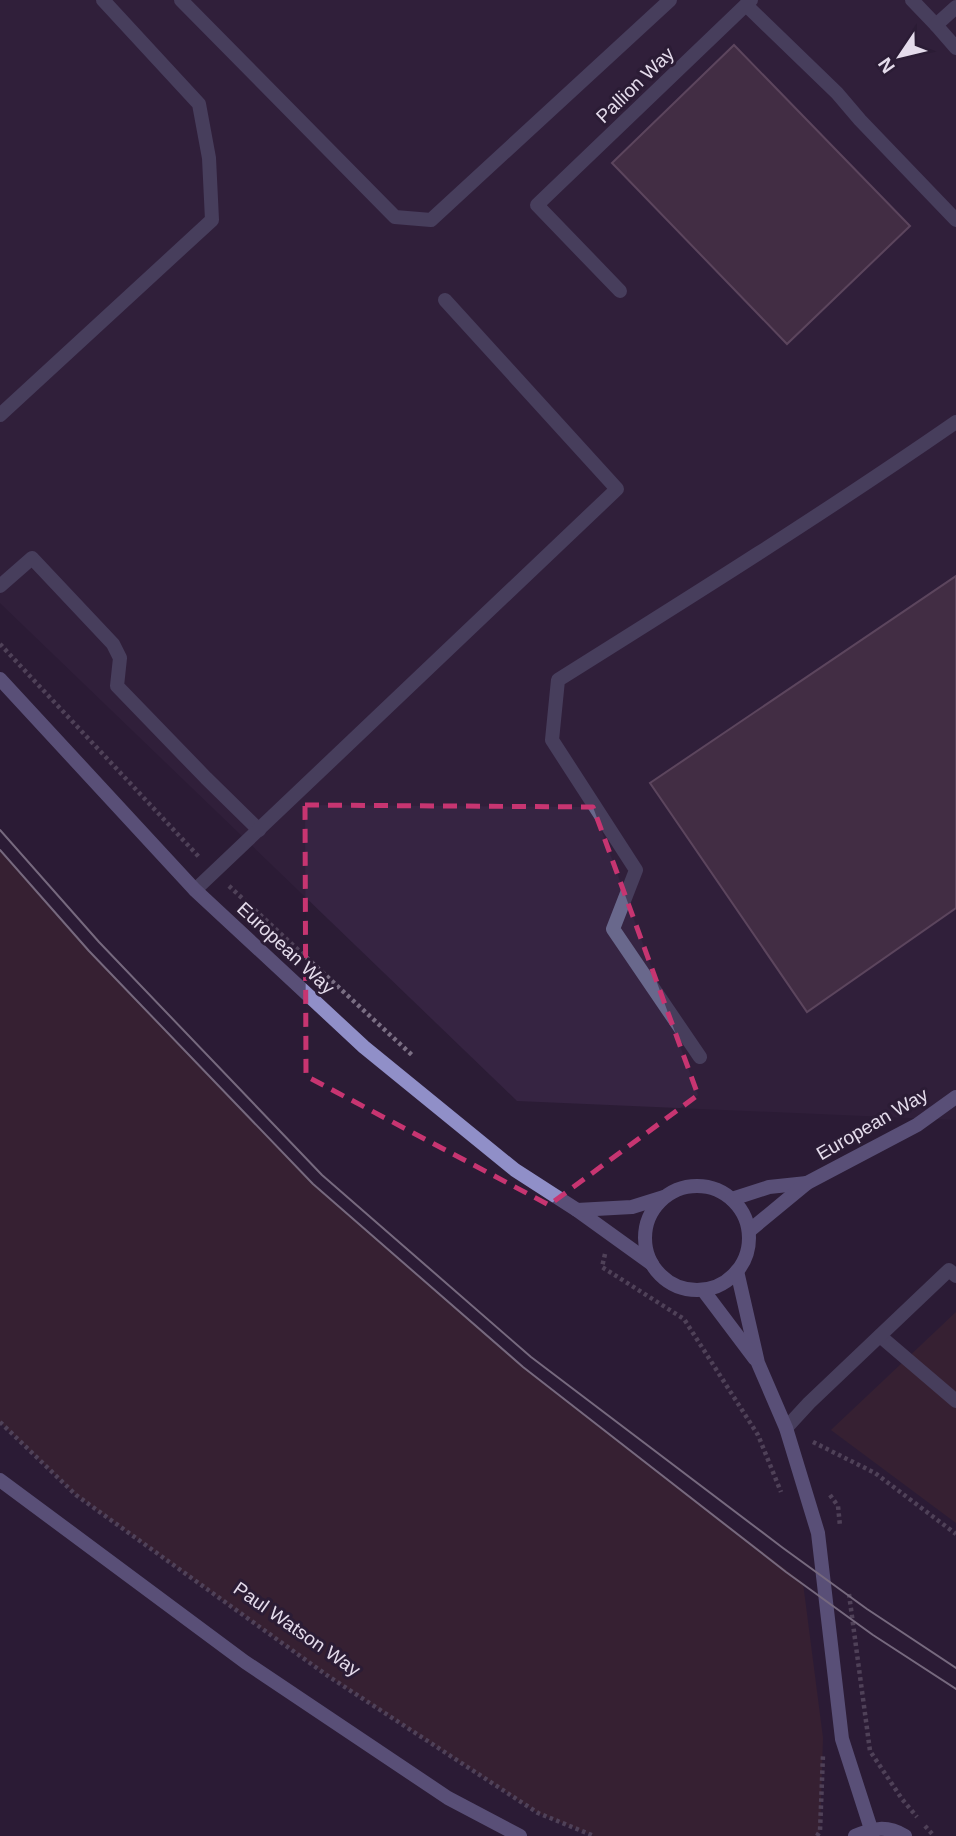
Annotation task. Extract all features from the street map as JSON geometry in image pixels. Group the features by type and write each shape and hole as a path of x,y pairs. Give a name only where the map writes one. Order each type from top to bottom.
{"main road":[{"name":"European Way","path":"0,679 195,890 364,1047 514,1170 577,1210 652,1264"},
{"name":"European Way","path":"807,1183 917,1125 956,1097"},
{"path":"732,1199 769,1187 807,1183"},
{"path":"749,1231 807,1183"},
{"path":"577,1210 632,1207 689,1186 716,1189 732,1199 743,1213 749,1231 745,1259 737,1271 721,1285 690,1290 663,1278 652,1264 647,1252 645,1234 648,1219 657,1204 666,1196"},
{"path":"737,1271 758,1363 786,1429 818,1533 842,1739 871,1829"},
{"path":"703,1290 758,1363"},
{"path":"0,1480 246,1662 448,1798 520,1836"},
{"path":"855,1836 871,1829 890,1829 905,1836"}],"lane":[{"path":"0,415 212,220 209,158 199,104 103,0"},
{"path":"181,0 395,217 431,220 670,0"},
{"path":"912,0 956,48"},
{"path":"749,2 956,220"},
{"name":"Pallion Way","path":"620,291 537,205 749,2"},
{"path":"936,24 956,7"},
{"path":"195,890 617,489 445,300"},
{"path":"700,1057 613,929 636,870 552,740 558,680 713,583 956,422"},
{"path":"0,586 32,558 113,644 120,658 117,686 258,830"},
{"path":"786,1429 809,1403 949,1270 956,1276"},
{"path":"880,1336 956,1401"}],"path":[{"path":"0,644 214,872 416,1059"},
{"path":"610,1234 602,1267 684,1319 758,1435 782,1495"},
{"name":"Paul Watson Way","path":"0,1422 76,1495 328,1676 538,1813 594,1836"},
{"path":"758,1435 786,1429 875,1474 956,1534"},
{"path":"830,1495 838,1506 841,1533"},
{"path":"849,1588 870,1751 902,1799 934,1836"},
{"path":"817,1836 820,1831 823,1752"}],"highlighted area":[{"path":"305,805 593,807 698,1095 549,1205 306,1076"}],"shaded area":[{"path":"0,0 956,0 956,1120 517,1101 0,603"},
{"path":"0,850 89,951 313,1184 523,1367 803,1583 823,1738 820,1831 817,1836 594,1836 538,1813 328,1676 76,1495 0,1422"},
{"path":"956,1312 956,1523 831,1430"}],"building":[{"path":"734,45 910,226 787,344 612,163"},
{"path":"956,576 956,908 807,1012 650,783"}],"tram line":[{"path":"0,830 99,942 322,1175 531,1357 783,1548 867,1609 956,1668"},
{"path":"0,850 89,951 313,1184 523,1367 786,1572 873,1635 956,1689"}]}
